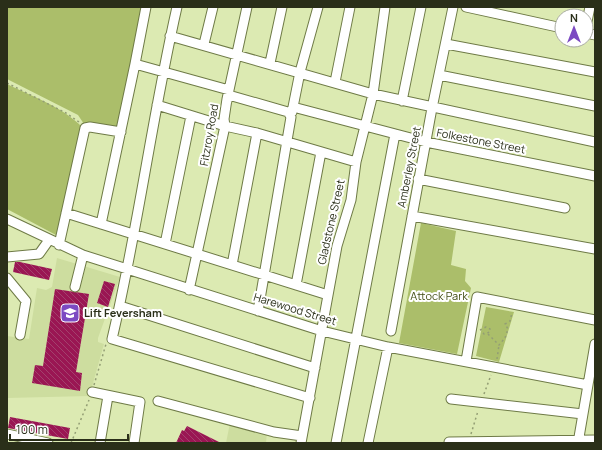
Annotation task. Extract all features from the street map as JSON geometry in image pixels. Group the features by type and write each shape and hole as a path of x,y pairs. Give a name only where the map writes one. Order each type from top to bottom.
{"street":[{"path":"101,224 146,7"},
{"path":"177,7 158,92 128,269 112,339 310,398"},
{"path":"204,44 213,7"},
{"name":"Fitzroy Road","path":"189,290 225,126 224,119 229,90 247,7"},
{"path":"270,64 282,7"},
{"path":"258,311 291,112 300,72 318,7"},
{"path":"335,82 350,7"},
{"name":"Gladstone Street","path":"301,440 337,246 351,200 356,162 367,124 373,94 385,7"},
{"path":"402,101 421,7"},
{"name":"Amberley Street","path":"390,331 432,108 454,7"},
{"path":"466,7 554,26"},
{"path":"170,36 204,44 373,94 432,108 595,142"},
{"path":"446,44 595,72"},
{"name":"Folkestone Street","path":"135,64 229,90 232,96 291,112 367,124 394,134 426,142 595,176"},
{"path":"439,75 595,106"},
{"path":"157,105 225,126 257,133 356,162"},
{"path":"165,244 191,116"},
{"path":"59,245 85,128 90,127 121,132"},
{"path":"232,265 257,133"},
{"path":"336,443 394,134"},
{"path":"296,285 321,152"},
{"path":"418,179 565,208"},
{"path":"66,213 328,295"},
{"path":"412,216 595,249"},
{"name":"Harewood Street","path":"7,219 59,245 83,255 189,290 322,331 388,347 588,385"},
{"path":"7,257 39,254 49,240"},
{"path":"75,287 83,255"},
{"path":"7,278 26,301 20,335"},
{"path":"466,361 477,297 595,320"},
{"path":"120,306 315,368"},
{"path":"578,442 595,344"},
{"path":"368,443 388,347"},
{"path":"92,392 140,402 134,443"},
{"path":"100,443 108,396"},
{"path":"452,399 583,414"},
{"path":"158,400 301,440"},
{"path":"7,434 24,441 48,443"},
{"path":"449,442 578,442 595,440"}],"path":[{"path":"7,83 76,119 85,128"},
{"path":"494,368 499,352 499,345 505,338 508,329 505,324 510,321 512,312"},
{"path":"488,334 490,329 486,327 481,330 484,334 488,334 499,345"}],"shaded area":[{"name":"Lift Feversham","path":"57,258 120,277 98,338 98,342 104,344 90,394 89,396 7,398 7,336 29,339 37,288 46,290 52,287"},
{"path":"230,423 267,432 266,443 226,443"}],"green space":[{"path":"7,7 142,7 118,126 112,129 84,124 78,115 7,79"},
{"path":"7,84 56,108 82,127 80,130 69,184 56,235 7,209"},
{"name":"Attock Park","path":"421,223 456,231 451,265 466,269 465,281 471,288 457,354 399,343"},
{"path":"486,307 514,312 499,362 476,356"}],"building":[{"path":"15,262 52,269 49,280 13,272"},
{"path":"104,281 115,284 108,307 97,303"},
{"path":"55,289 89,294 76,372 82,373 80,391 32,383 35,365 43,366"},
{"path":"10,417 70,428 68,439 8,428"},
{"path":"187,426 221,443 176,443 182,430 184,431"}],"place":[{"name":"Lift Feversham","path":"70,313"}]}
